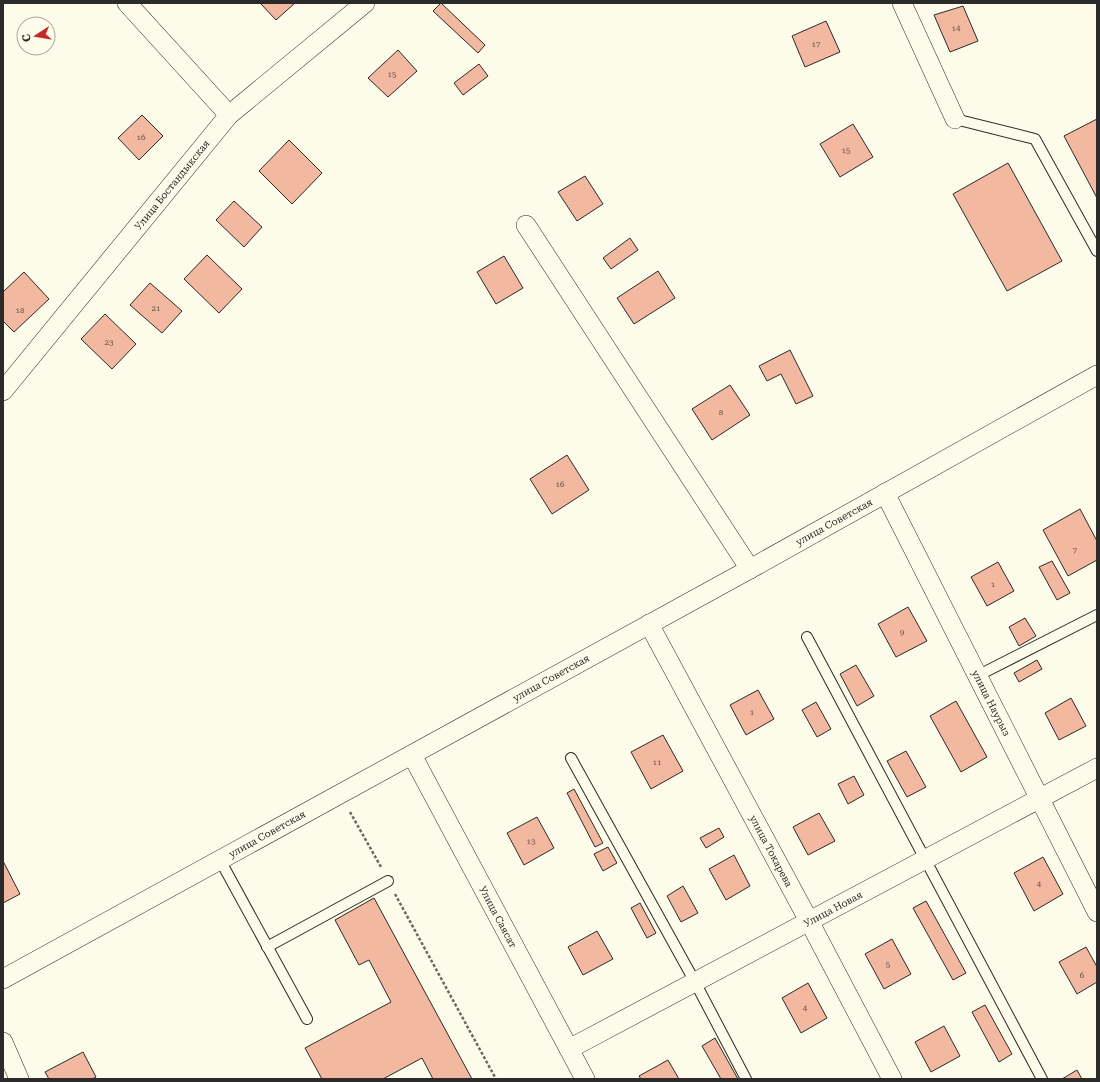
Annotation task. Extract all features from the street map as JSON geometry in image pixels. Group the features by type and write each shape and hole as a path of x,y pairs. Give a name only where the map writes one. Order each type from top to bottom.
{"street":[{"path":"127,3 229,115"},
{"name":"Улица Бостандыкская","path":"3,390 229,115 365,3"},
{"path":"902,3 954,119"},
{"path":"526,225 750,569"},
{"name":"улица Советская","path":"3,979 750,569 1097,375"},
{"name":"улица Наурыз","path":"885,493 1097,912"},
{"name":"улица Токарева","path":"649,624 809,921 892,1079"},
{"name":"Улица Саясат","path":"412,755 585,1079"},
{"name":"Улица Новая","path":"569,1049 1097,768"},
{"path":"3,1042 20,1079"}],"lane":[{"path":"954,119 1035,139 1097,251"},
{"path":"977,676 1097,615"},
{"path":"807,637 1042,1079"},
{"path":"571,758 695,982 746,1079"},
{"path":"220,860 307,1019"},
{"path":"267,947 388,881"}],"path":[{"path":"341,794 496,1079"}],"building":[{"path":"260,3 295,3 276,20"},
{"path":"441,3 485,45 478,53 433,11"},
{"path":"963,6 978,41 950,52 934,15"},
{"path":"826,21 840,52 805,67 792,36"},
{"path":"398,50 417,71 388,97 368,78"},
{"path":"479,64 488,76 463,95 454,83"},
{"path":"142,115 163,136 139,160 118,138"},
{"path":"1097,119 1097,198 1064,136"},
{"path":"853,124 873,157 840,177 820,144"},
{"path":"289,140 322,173 292,204 259,171"},
{"path":"1008,163 1062,261 1007,291 953,194"},
{"path":"585,176 603,204 577,221 558,192"},
{"path":"234,201 262,227 244,247 216,220"},
{"path":"630,238 638,250 611,269 603,258"},
{"path":"207,255 242,289 219,313 184,279"},
{"path":"504,256 523,288 496,304 477,272"},
{"path":"658,271 675,298 634,324 617,298"},
{"path":"24,272 49,299 14,332 3,321 3,292"},
{"path":"150,283 182,311 162,333 130,305"},
{"path":"105,314 136,344 112,369 81,339"},
{"path":"790,350 813,396 796,404 781,374 767,381 759,366"},
{"path":"730,385 750,415 712,440 692,409"},
{"path":"567,455 589,490 552,514 530,479"},
{"path":"1080,509 1097,541 1097,560 1068,576 1043,530"},
{"path":"1052,561 1070,593 1057,600 1039,567"},
{"path":"998,562 1014,591 987,606 971,577"},
{"path":"908,607 927,641 896,657 878,624"},
{"path":"1025,618 1036,636 1019,646 1009,627"},
{"path":"1037,660 1042,669 1019,682 1014,673"},
{"path":"856,665 874,696 857,706 840,674"},
{"path":"758,690 774,719 746,735 730,705"},
{"path":"1071,698 1086,726 1059,740 1045,713"},
{"path":"956,701 987,757 961,772 930,716"},
{"path":"816,702 831,729 817,737 802,710"},
{"path":"663,735 683,771 651,789 631,752"},
{"path":"906,751 926,787 907,797 887,761"},
{"path":"854,776 864,795 848,804 838,784"},
{"path":"574,789 603,843 595,847 567,793"},
{"path":"819,813 835,841 808,855 793,827"},
{"path":"537,817 554,848 524,865 507,833"},
{"path":"719,828 724,837 706,848 700,838"},
{"path":"608,847 617,863 603,871 594,854"},
{"path":"734,855 750,886 726,900 709,869"},
{"path":"1043,857 1063,894 1034,911 1014,873"},
{"path":"3,861 20,894 3,903"},
{"path":"683,886 698,913 681,922 667,896"},
{"path":"374,898 472,1079 433,1079 422,1058 383,1079 322,1079 305,1048 391,1002 369,960 359,965 335,920"},
{"path":"926,901 966,973 953,980 913,908"},
{"path":"640,903 656,933 647,938 631,908"},
{"path":"597,931 613,959 583,975 568,947"},
{"path":"892,939 911,974 884,989 865,954"},
{"path":"1086,947 1097,967 1097,982 1077,994 1059,962"},
{"path":"808,983 827,1018 801,1033 782,998"},
{"path":"985,1005 1012,1054 999,1062 972,1012"},
{"path":"944,1026 960,1056 931,1072 915,1042"},
{"path":"715,1038 738,1079 721,1079 702,1046"},
{"path":"83,1052 96,1077 92,1079 49,1079 45,1072"},
{"path":"668,1060 679,1079 641,1079 639,1076"},
{"path":"1077,1070 1082,1079 1062,1079"}]}
